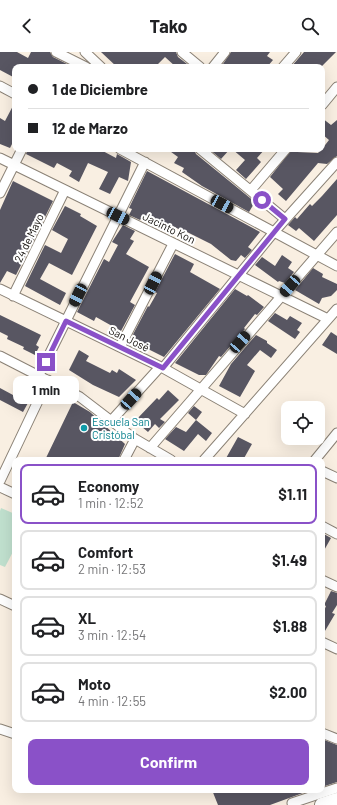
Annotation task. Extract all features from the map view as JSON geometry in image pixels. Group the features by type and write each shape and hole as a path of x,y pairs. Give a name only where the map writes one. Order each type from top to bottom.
{"main road":[{"path":"322,805 337,800"}],"street":[{"path":"56,52 80,64"},
{"path":"85,52 96,64"},
{"path":"182,52 196,64"},
{"path":"215,64 225,52"},
{"path":"286,64 296,52"},
{"path":"0,86 12,92"},
{"path":"325,101 337,87"},
{"path":"0,193 20,152"},
{"path":"126,152 337,266"},
{"path":"204,152 285,219"},
{"path":"251,190 283,152"},
{"name":"Jacinto Kon","path":"0,158 328,319"},
{"path":"39,375 145,162"},
{"path":"111,421 161,368 285,219 337,162"},
{"name":"24 de Mayo","path":"13,296 65,190"},
{"path":"150,448 337,232"},
{"path":"120,348 174,244"},
{"name":"San José","path":"0,289 161,368 245,414"},
{"path":"207,457 337,309"},
{"path":"0,356 39,375 90,403 135,439 166,457"},
{"path":"0,481 48,380"},
{"path":"317,457 337,433"},
{"path":"126,457 135,439"},
{"path":"325,472 337,478"},
{"path":"0,487 12,493"},
{"path":"325,528 337,534"},
{"path":"325,581 337,587"},
{"path":"0,599 12,605"},
{"path":"325,643 337,649"},
{"path":"0,729 12,733"},
{"path":"325,734 337,739"},
{"path":"325,792 337,788"},
{"path":"292,803 322,793"}],"green space":[{"path":"1,508 12,513 12,554 5,567 0,565"}],"building":[{"path":"0,52 17,52 28,58 31,52 50,52 53,57 67,64 12,64 12,76 0,70"},
{"path":"101,52 176,52 178,57 187,64 173,64 165,57 158,64 114,64"},
{"path":"231,52 270,52 267,56 273,60 270,64 223,64"},
{"path":"304,52 336,52 324,64 294,64"},
{"path":"12,108 12,144 10,148 0,144 0,118 5,121"},
{"path":"325,120 331,125 337,120 337,156 327,164 318,163 286,201 278,194 283,189 270,177 290,152 325,152 325,145 329,140 325,137"},
{"path":"27,152 105,152 116,158 117,154 131,162 128,181 119,177 110,194 99,189 108,172 88,163 79,182 69,176 72,171 57,163 54,168 26,154"},
{"path":"171,152 195,152 255,202 249,212 202,186 182,172 184,168 174,163 178,157"},
{"path":"213,152 227,152 221,159"},
{"path":"236,152 262,152 257,158 261,162 246,179 236,170 245,160"},
{"path":"147,171 260,232 248,247 252,250 245,258 241,255 236,261 231,260 211,244 185,231 184,232 171,225 170,228 144,215 140,220 129,215 132,209 129,208"},
{"path":"337,179 337,215 314,241 299,228 296,231 288,225 295,217 297,219 310,204 312,206"},
{"path":"13,181 53,201 16,275 7,271 0,283 0,210"},
{"path":"65,206 81,214 80,216 97,226 72,275 49,263 40,279 66,293 60,305 25,286 45,245 61,253 68,239 52,230"},
{"path":"123,225 135,231 130,239 134,241 126,254 149,267 130,302 135,305 121,331 96,317 94,321 77,312 104,259 109,262 118,245 112,242"},
{"path":"175,254 194,264 190,272 220,289 164,357 130,340 148,306 149,307 157,293 155,292"},
{"path":"282,255 292,262 288,268 294,272 285,283 278,282 255,265 262,257 275,266"},
{"path":"313,268 323,274 322,277 337,284 337,290 331,296 322,298 319,304 295,290"},
{"path":"235,289 247,296 248,295 264,307 257,315 255,314 244,328 245,329 221,357 219,356 206,375 199,375 175,363"},
{"path":"275,313 287,320 290,316 302,323 297,330 300,332 295,339 268,321"},
{"path":"0,315 41,335 36,345 39,347 35,355 23,349 24,347 7,339 8,336 0,332"},
{"path":"331,332 337,336 337,354 322,345"},
{"path":"256,335 267,341 267,343 277,350 271,358 260,350 247,365 255,371 240,397 219,386 231,364"},
{"path":"79,350 89,356 86,361 110,373 112,370 117,373 119,369 136,380 119,397 93,385 69,370"},
{"path":"26,376 39,383 23,412 0,400 0,388 13,395 22,379 24,380"},
{"path":"168,390 179,400 160,419 165,422 159,428 155,424 148,432 135,421 157,398 159,400"},
{"name":"Escuela San Cristóbal","path":"73,402 90,412 125,444 119,457 46,457"},
{"path":"194,406 202,412 196,420 188,413"},
{"path":"196,420 212,433 206,441 198,434 184,451 165,439 176,427 186,432"},
{"path":"238,437 252,444 245,457 227,457"},
{"path":"325,535 331,538 325,549"},
{"path":"331,591 337,593 337,605 332,613 335,614 325,631 326,606 325,603"},
{"path":"325,740 337,745 337,782 325,786"},
{"path":"213,793 303,793 270,805 218,805"}],"place":[{"name":"Escuela San Cristóbal","path":"84,428"}],"route":[{"path":"46,362 66,321 163,368 285,219 262,200"}]}
